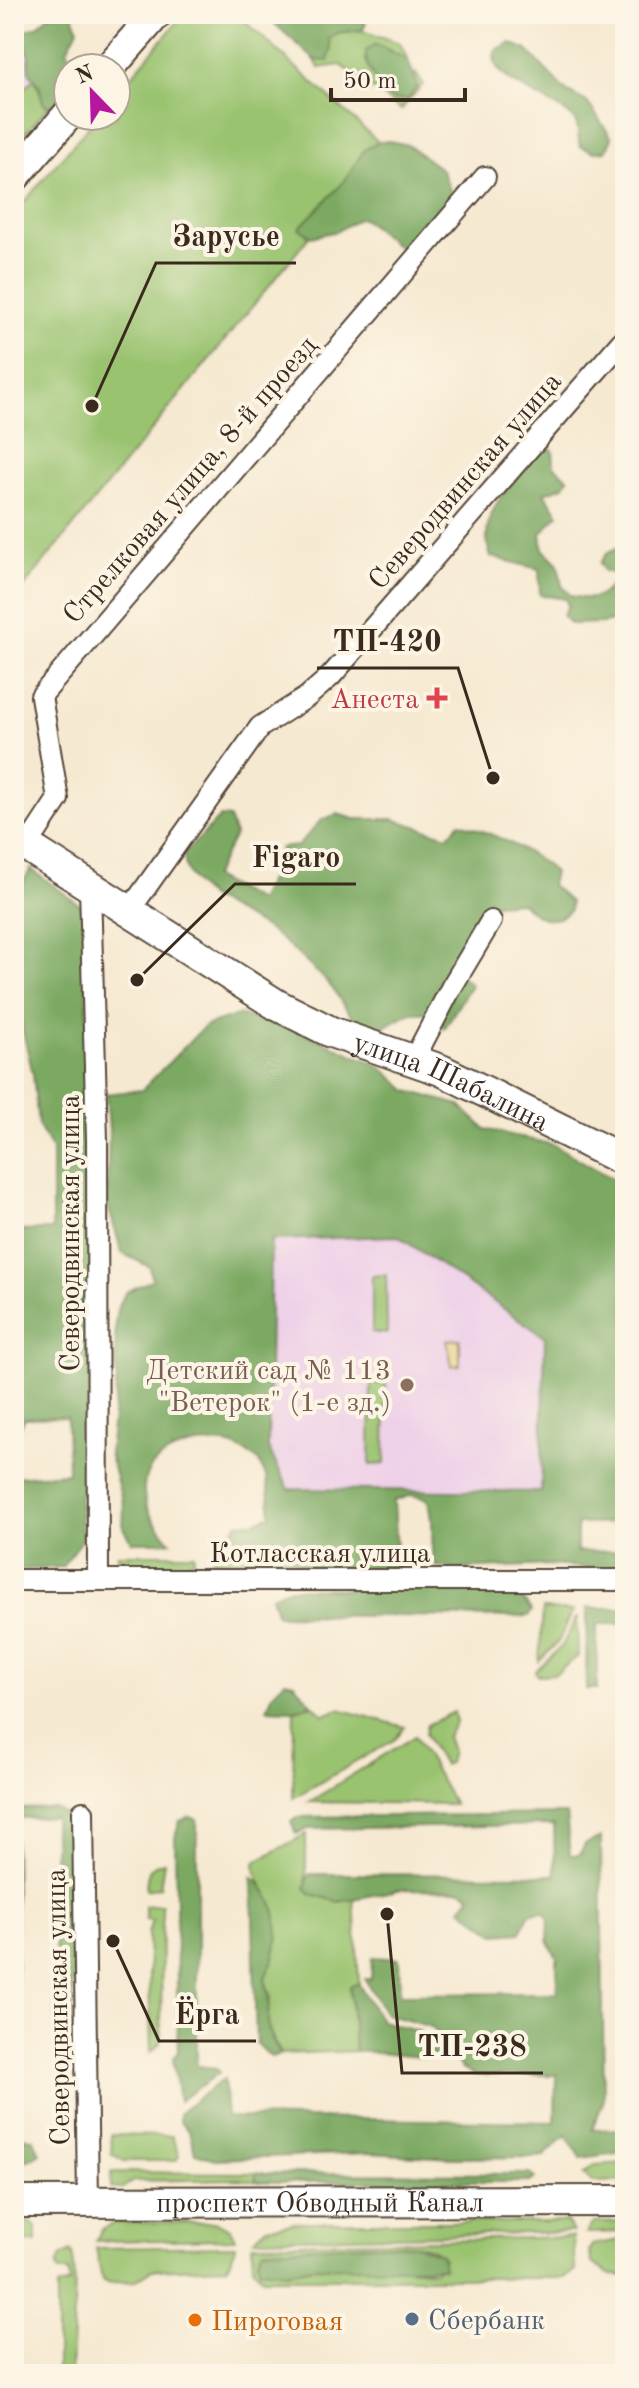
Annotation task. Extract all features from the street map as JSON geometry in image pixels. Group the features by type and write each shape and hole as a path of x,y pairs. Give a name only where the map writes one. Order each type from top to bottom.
{"street":[{"path":"123,52 156,14"},
{"path":"14,177 53,132"},
{"name":"Стрелковая улица, 8-й проезд","path":"20,842 58,799 41,696 485,177"},
{"name":"Северодвинская улица","path":"129,911 260,727 307,697 331,676 625,338"},
{"name":"улица Шабалина","path":"20,842 277,1005 331,1032 414,1059 625,1161"},
{"name":"Северодвинская улица","path":"90,887 97,1140 98,1580"},
{"path":"414,1059 491,921"},
{"name":"Котласская улица","path":"14,1580 625,1580"},
{"name":"Северодвинская улица","path":"83,1812 88,2202"},
{"name":"проспект Обводный Канал","path":"14,2202 625,2201"}],"shaded area":[{"path":"14,16 54,52 52,92 14,137"},
{"name":"Детский сад № 113 \"Ветерок\" (1-е зд.)","path":"398,1236 545,1337 542,1492 289,1490 268,1448 271,1240"}],"green space":[{"path":"50,14 73,14 78,29 68,52 52,52 52,104 49,106 43,103 39,85 29,72 29,53 20,42 25,31 38,26"},
{"path":"184,14 237,14 383,146 14,599 14,214 83,132 132,132 132,75"},
{"path":"264,14 354,14 366,23 362,30 336,33 329,39 331,50 328,61 315,60"},
{"path":"362,30 400,43 408,60 376,44 365,58 381,89 394,100 416,84 415,72 423,84 401,110 341,65 319,68 315,60 328,60 329,39 336,33"},
{"path":"510,43 526,49 566,91 587,102 612,138 606,151 594,152 580,146 577,124 567,113 500,72 495,61 496,50"},
{"path":"376,44 408,60 417,86 408,99 394,100 374,78 366,51"},
{"path":"34,78 46,106 49,106 14,146 14,101"},
{"path":"378,142 408,145 442,170 451,192 445,211 412,251 399,247 360,218 337,231 311,237 299,228 344,182 364,150"},
{"path":"549,448 553,450 554,466 568,478 564,486 544,493 559,514 541,533 543,549 558,564 562,586 571,596 597,597 615,581 625,578 625,618 604,623 570,624 563,616 568,605 565,599 540,595 539,569 491,557 487,541 492,512 519,474 540,452"},
{"path":"625,545 625,571 616,574 604,571 600,563 607,553"},
{"path":"337,814 355,819 393,819 448,836 460,823 497,837 522,849 554,872 551,885 570,902 570,910 551,919 538,916 522,902 494,904 458,973 471,985 444,1029 440,1014 424,1012 409,1014 385,1026 369,1027 356,1020 327,982 277,936 206,894 187,870 184,854 220,817 229,818 235,835 213,877 258,901 277,865 280,848 298,846 321,820"},
{"path":"31,869 84,908 93,1206 93,1493 79,1496 82,1540 62,1567 14,1570 14,1477 68,1473 67,1417 25,1418 14,1440 14,1231 52,1230 52,1150 38,1125 33,1074 14,995 14,897"},
{"path":"239,1015 285,1025 380,1066 408,1091 459,1105 485,1129 554,1145 625,1186 625,1523 577,1524 577,1552 625,1551 625,1571 552,1565 455,1569 436,1566 430,1507 427,1499 412,1495 394,1501 397,1553 408,1566 353,1572 313,1570 281,1551 242,1550 229,1537 238,1523 255,1522 271,1515 267,1478 258,1460 246,1452 229,1445 210,1443 195,1444 168,1454 148,1472 144,1485 145,1500 155,1522 171,1542 132,1542 123,1526 124,1507 109,1453 117,1380 115,1324 118,1306 126,1292 152,1280 150,1267 122,1253 107,1202 109,1130 106,1094 142,1090 205,1026","holes":["398,1236 545,1337 541,1492 289,1489 268,1448 271,1240"]},
{"path":"386,1275 387,1333 372,1333 372,1276"},
{"path":"371,1383 386,1384 385,1464 370,1465"},
{"path":"117,1554 194,1554 194,1560 179,1568 120,1566"},
{"path":"211,1555 290,1556 305,1565 220,1567"},
{"path":"289,1588 498,1591 519,1595 532,1611 528,1616 511,1617 277,1615 271,1596"},
{"path":"587,1608 625,1608 625,1624 597,1624 597,1689 586,1689"},
{"path":"543,1609 573,1611 558,1642 539,1661"},
{"path":"577,1617 578,1656 555,1674 537,1675 535,1671 562,1646"},
{"path":"285,1681 294,1683 313,1705 294,1710 267,1709 273,1693"},
{"path":"313,1705 324,1715 339,1709 405,1727 394,1740 293,1798 294,1710"},
{"path":"454,1712 456,1722 447,1736 452,1751 449,1763 443,1765 425,1734 427,1725"},
{"path":"415,1736 454,1804 309,1802"},
{"path":"54,1808 76,1821 72,2043 68,2051 60,2053 56,2051 54,1817 15,1818 17,2043 14,2041 14,1809"},
{"path":"566,1814 570,1855 580,1855 585,1844 601,1837 604,2100 592,2130 625,2129 625,2152 581,2158 566,2135 544,2156 535,2157 452,2158 368,2153 215,2159 195,2153 189,2132 179,2120 179,2113 224,2079 227,2117 555,2122 556,2075 475,2075 462,2068 432,2027 385,2014 365,1979 371,1979 372,1957 399,1959 400,1994 557,1993 557,1958 548,1941 549,1917 542,1911 529,1914 521,1932 495,1934 461,1908 471,1896 462,1890 403,1889 339,1902 311,1894 305,1888 309,1874 555,1875 554,1825 308,1829 296,1834 291,1822 298,1817"},
{"path":"190,1817 197,1819 197,2066 216,2068 219,2073 179,2101 173,2058 178,2052 175,1837 180,1821"},
{"path":"306,1834 306,1888 339,1902 354,1898 359,1983 350,1987 355,2051 281,2054 265,2022 271,1996 265,1980 276,1926 273,1907 257,1875 255,1862"},
{"path":"164,1862 160,1887 146,1890 151,1869"},
{"path":"252,1877 271,1902 277,1923 277,1946 265,1980 269,2000 268,2025 281,2054 271,2057 256,2043"},
{"path":"162,1905 161,2043 151,2052 148,1933 152,1920 145,1919 145,1906"},
{"path":"358,1983 381,2021 420,2032 444,2059 355,2051 350,1987"},
{"path":"111,2135 172,2136 179,2156 176,2161 124,2161 112,2154"},
{"path":"14,2137 33,2138 40,2153 29,2160 14,2160"},
{"path":"625,2163 625,2181 592,2182 584,2174 595,2165"},
{"path":"112,2172 257,2173 258,2182 242,2179 133,2181 121,2189 111,2188"},
{"path":"257,2173 529,2174 535,2178 530,2182 258,2182 255,2178"},
{"path":"30,2222 36,2227 36,2242 14,2243 14,2223"},
{"path":"214,2222 230,2228 235,2239 96,2241 102,2229 115,2223"},
{"path":"301,2222 567,2222 573,2232 254,2239 267,2227"},
{"path":"625,2222 625,2232 586,2233 593,2223"},
{"path":"573,2237 575,2271 564,2278 264,2278 253,2268 252,2244","holes":["400,2244 429,2248 443,2258 434,2271 375,2267 280,2270 257,2261 260,2252"]},
{"path":"625,2239 625,2276 609,2274 592,2263 589,2251 592,2245"},
{"path":"415,2245 441,2254 443,2268 315,2267 287,2272 260,2269 257,2261 263,2249"},
{"path":"235,2246 231,2261 225,2267 152,2270 135,2281 107,2283 102,2280 96,2248"},
{"path":"71,2251 75,2290 71,2374 57,2374 57,2287 70,2283 69,2272 59,2272 57,2266 61,2256"}],"sand":[{"path":"460,1339 460,1365 452,1366 447,1340"}],"place":[{"name":"Зарусье","path":"92,406"},
{"name":"Анеста","path":"437,698"},
{"name":"ТП-420","path":"493,778"},
{"name":"Figaro","path":"137,980"},
{"name":"Детский сад № 113 \"Ветерок\" (1-е зд.)","path":"407,1385"},
{"name":"ТП-238","path":"387,1914"},
{"name":"Ёрга","path":"113,1941"},
{"name":"Сбербанк","path":"412,2319"},
{"name":"Пироговая","path":"195,2320"}]}
